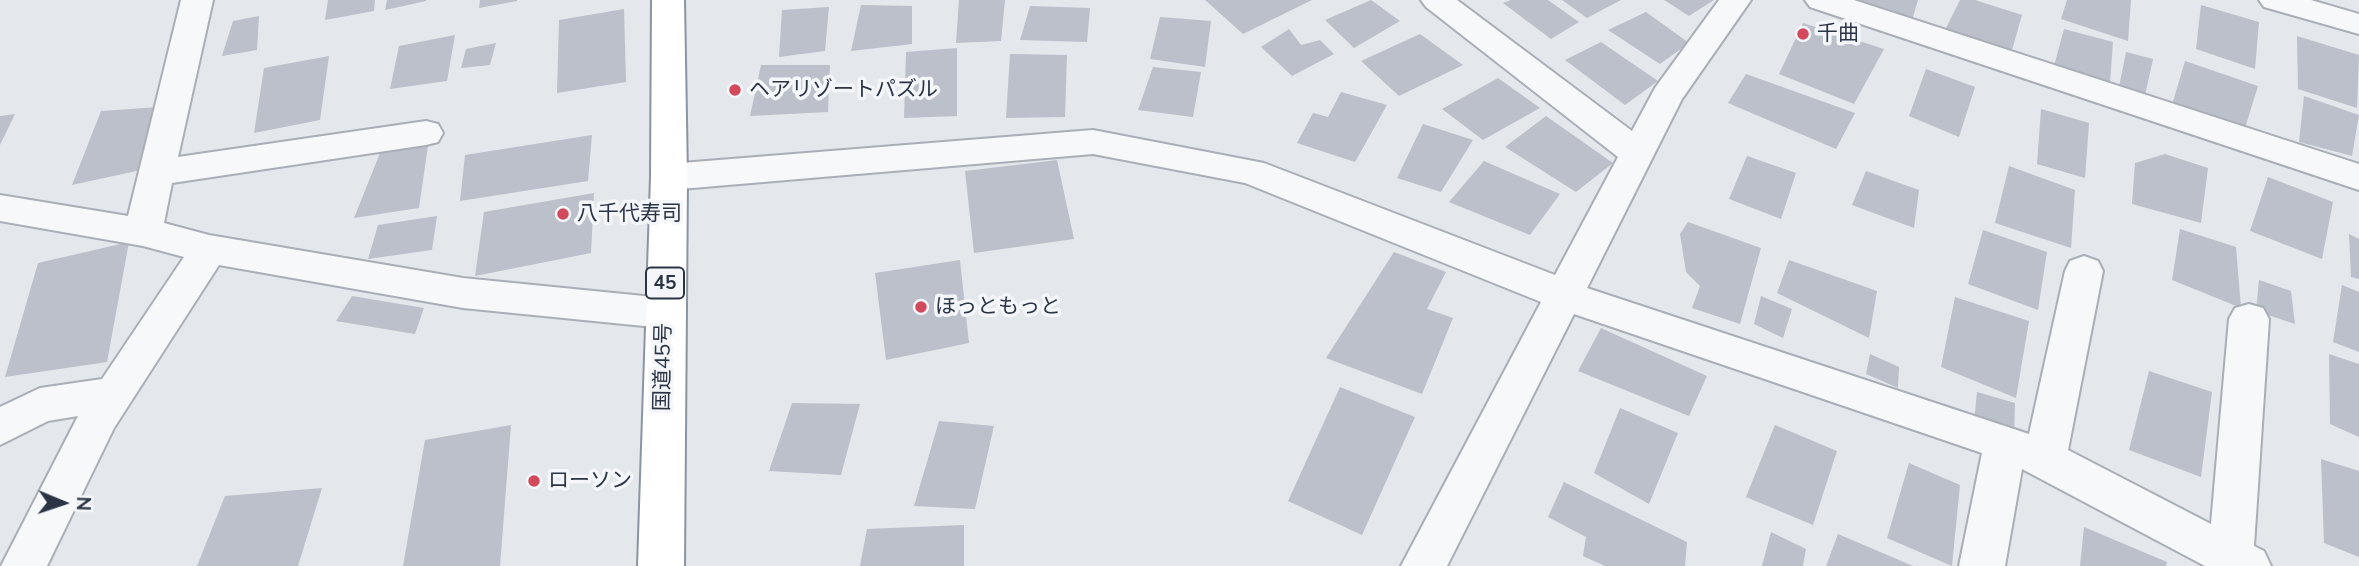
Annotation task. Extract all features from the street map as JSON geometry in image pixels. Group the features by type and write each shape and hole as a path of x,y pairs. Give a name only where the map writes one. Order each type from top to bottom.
{"highway":[{"name":"国道45号","path":"661,566 664,313 669,177 668,0"}],"street":[{"path":"144,232 197,0"},
{"path":"1437,0 1637,153"},
{"path":"1424,566 1667,96 1735,0"},
{"path":"1821,0 2359,177"},
{"path":"2276,0 2359,24"},
{"path":"157,173 426,133"},
{"path":"669,177 1093,142 1251,172 1564,295 2005,443 2045,459 2239,562 2249,319"},
{"path":"0,208 144,232 209,249 463,293 664,313"},
{"path":"24,566 99,417 209,249"},
{"path":"2045,459 2084,271"},
{"path":"0,427 40,405 114,394"},
{"path":"1982,566 2005,443"}],"building":[{"path":"328,0 375,0 374,11 325,20"},
{"path":"387,0 426,0 426,1 385,10"},
{"path":"480,0 517,0 517,1 479,8"},
{"path":"959,0 1005,0 1001,41 956,43"},
{"path":"1205,0 1312,0 1243,34"},
{"path":"1371,0 1400,21 1354,48 1325,20"},
{"path":"1511,0 1548,0 1579,22 1551,39 1503,3"},
{"path":"1562,0 1621,0 1587,18"},
{"path":"1664,0 1714,0 1689,16"},
{"path":"1858,0 1918,0 1912,20 1857,3"},
{"path":"1960,0 1975,0 2022,15 2010,57 1944,32"},
{"path":"2067,0 2131,0 2128,41 2061,19"},
{"path":"861,5 912,6 912,44 851,51"},
{"path":"2201,5 2259,22 2255,69 2196,49"},
{"path":"1030,6 1090,8 1087,42 1020,40"},
{"path":"829,7 825,51 779,57 782,10"},
{"path":"624,9 626,82 557,93 559,20"},
{"path":"1646,12 1689,43 1660,64 1608,30"},
{"path":"259,16 257,50 222,56 233,21"},
{"path":"1160,17 1211,21 1205,67 1150,59"},
{"path":"1803,23 1884,49 1854,104 1779,74"},
{"path":"1289,29 1301,45 1320,40 1334,54 1292,76 1261,47"},
{"path":"2064,29 2113,42 2110,83 2054,66"},
{"path":"1420,34 1463,65 1399,96 1361,61"},
{"path":"455,35 447,81 390,89 399,46"},
{"path":"2297,36 2359,55 2357,108 2298,89"},
{"path":"1601,42 1658,81 1625,105 1565,60"},
{"path":"496,43 490,65 461,68 466,49"},
{"path":"957,48 957,116 904,118 906,52"},
{"path":"2126,52 2153,59 2144,100 2118,92"},
{"path":"1010,54 1067,55 1065,117 1006,118"},
{"path":"329,56 320,120 254,133 264,68"},
{"path":"2185,61 2258,86 2245,128 2172,105"},
{"path":"761,65 830,65 828,112 750,116"},
{"path":"1153,67 1201,72 1193,117 1138,110"},
{"path":"1926,69 1975,87 1959,137 1909,116"},
{"path":"1746,74 1855,113 1836,149 1728,103"},
{"path":"1498,78 1540,108 1483,140 1442,109"},
{"path":"1341,92 1387,105 1355,162 1297,143 1313,113 1328,117"},
{"path":"2304,96 2359,115 2352,156 2299,142"},
{"path":"159,107 141,170 72,185 101,111"},
{"path":"2041,109 2089,123 2085,178 2037,164"},
{"path":"15,114 0,145 0,116"},
{"path":"1546,116 1613,163 1576,192 1505,147"},
{"path":"1423,124 1473,140 1441,192 1397,178"},
{"path":"592,135 588,181 460,201 465,155"},
{"path":"428,146 419,208 354,218 380,153"},
{"path":"2165,154 2208,168 2201,223 2132,204 2135,163"},
{"path":"1747,156 1796,173 1781,219 1729,199"},
{"path":"1057,160 1074,239 974,253 965,171"},
{"path":"1484,161 1560,194 1530,235 1449,202"},
{"path":"2009,166 2075,190 2071,248 1995,223"},
{"path":"1866,171 1919,190 1914,228 1852,205"},
{"path":"2268,177 2333,202 2322,259 2250,231"},
{"path":"594,193 591,253 475,276 484,212"},
{"path":"437,216 432,250 368,259 378,225"},
{"path":"1688,222 1761,248 1740,324 1692,308 1700,286 1686,272 1680,234"},
{"path":"2180,229 2236,247 2241,308 2172,280"},
{"path":"1983,230 2047,252 2038,310 1968,284"},
{"path":"2349,234 2359,239 2359,279 2351,277"},
{"path":"129,242 107,362 5,377 38,263"},
{"path":"1394,252 1446,272 1427,309 1453,318 1422,394 1326,358"},
{"path":"960,260 969,343 886,360 875,273"},
{"path":"1789,260 1877,291 1869,338 1777,293"},
{"path":"2259,280 2291,291 2295,324 2256,311"},
{"path":"2342,285 2359,292 2359,352 2333,342"},
{"path":"352,296 424,308 415,334 336,321"},
{"path":"1761,296 1792,309 1783,338 1754,324"},
{"path":"1955,297 2029,321 2016,398 1941,367"},
{"path":"1601,328 1707,376 1689,416 1578,371"},
{"path":"1870,354 1899,367 1898,388 1866,374"},
{"path":"2329,354 2359,364 2359,437 2330,424"},
{"path":"2149,371 2212,392 2201,477 2129,450"},
{"path":"1340,387 1415,417 1362,535 1288,501"},
{"path":"1977,392 2015,403 2014,434 1974,422"},
{"path":"792,403 860,404 841,475 769,471"},
{"path":"1620,408 1678,433 1649,504 1594,473"},
{"path":"939,421 994,426 975,509 914,506"},
{"path":"511,425 500,566 403,566 425,440"},
{"path":"1775,425 1837,451 1813,525 1746,497"},
{"path":"2321,459 2359,471 2359,557 2324,543"},
{"path":"1909,463 1960,485 1952,566 1887,538"},
{"path":"1564,482 1687,542 1685,566 1605,566 1583,556 1586,537 1548,517"},
{"path":"322,488 298,566 197,566 225,496"},
{"path":"964,525 964,566 860,566 867,529"},
{"path":"2084,527 2167,562 2166,566 2080,566"},
{"path":"1771,532 1806,549 1803,566 1762,566"},
{"path":"1838,534 1913,566 1826,566"}],"place":[{"name":"千曲","path":"1803,34"},
{"name":"ヘアリゾートパズル","path":"735,90"},
{"name":"八千代寿司","path":"563,214"},
{"name":"ほっともっと","path":"921,307"},
{"name":"ローソン","path":"534,481"}]}
